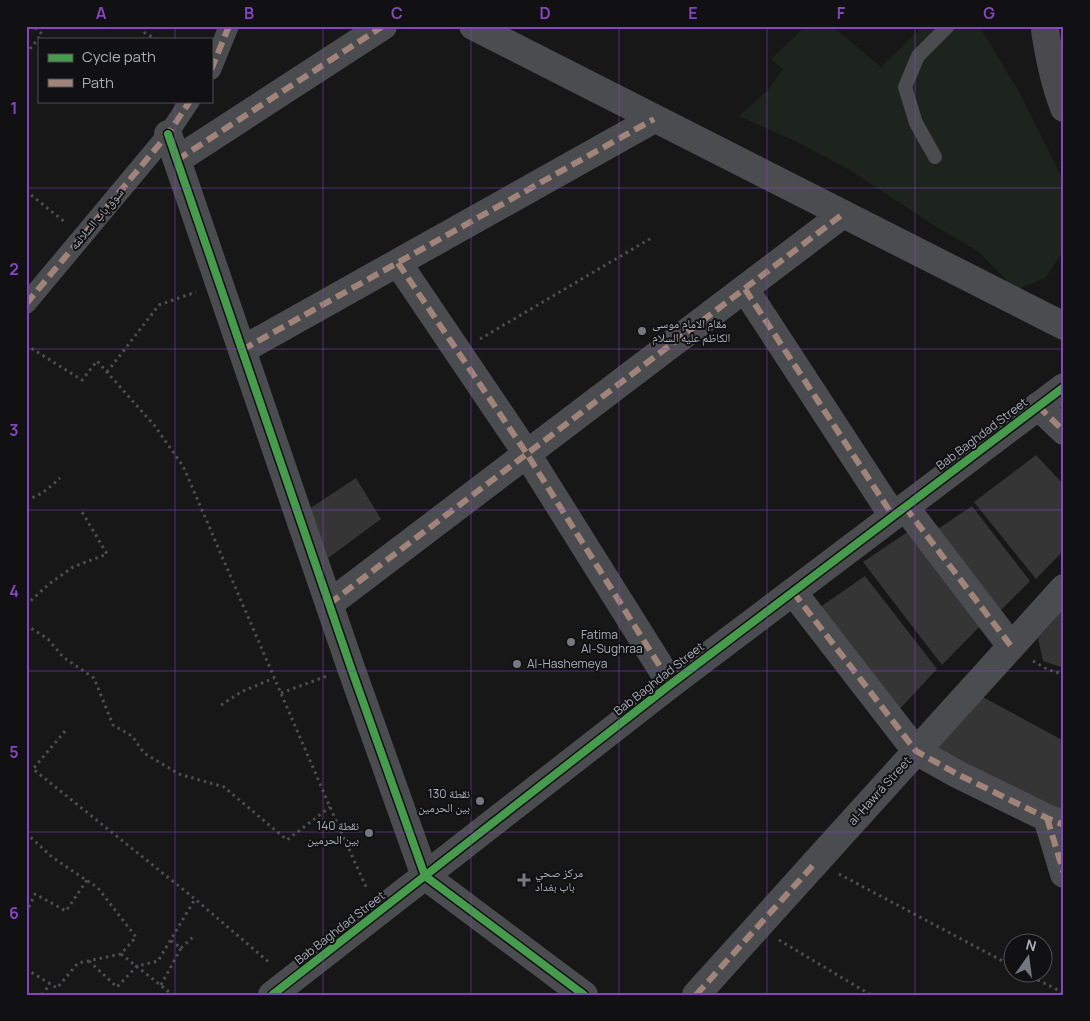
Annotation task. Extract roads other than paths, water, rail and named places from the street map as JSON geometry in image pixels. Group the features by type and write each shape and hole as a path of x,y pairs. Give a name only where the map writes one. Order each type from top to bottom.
{"main road":[{"path":"1044,28 1064,56"},
{"path":"1044,28 1057,90 1064,108"}],"street":[{"path":"212,68 229,26"},
{"path":"177,160 383,26"},
{"path":"473,26 1064,326"},
{"name":"سوق باب السلالمه","path":"26,304 168,134 189,102"},
{"path":"242,350 654,118"},
{"path":"168,134 351,668 425,876 584,995"},
{"path":"329,604 842,214"},
{"path":"398,262 527,454 671,684"},
{"path":"745,289 899,511 1011,646"},
{"name":"Bab Baghdad Street","path":"281,988 671,684 1064,387"},
{"path":"1038,406 1064,431"},
{"name":"al-Ḥawrā Street","path":"696,995 1064,588"},
{"path":"792,592 916,751 957,774 1055,822 1064,874"}],"lane":[{"path":"935,157 916,123 905,87 918,56 948,26"}],"place":[{"name":"مقام الامام موسى الكاظم عليه السلام","path":"642,331"},
{"name":"Fatima Al-Sughraa","path":"571,642"},
{"name":"Al-Hashemeya","path":"517,664"},
{"name":"نقطة 130 بين الحرمين","path":"480,801"},
{"name":"نقطة 140 بين الحرمين","path":"369,833"},
{"name":"مركز صحي باب بغداد","path":"524,880"}]}
